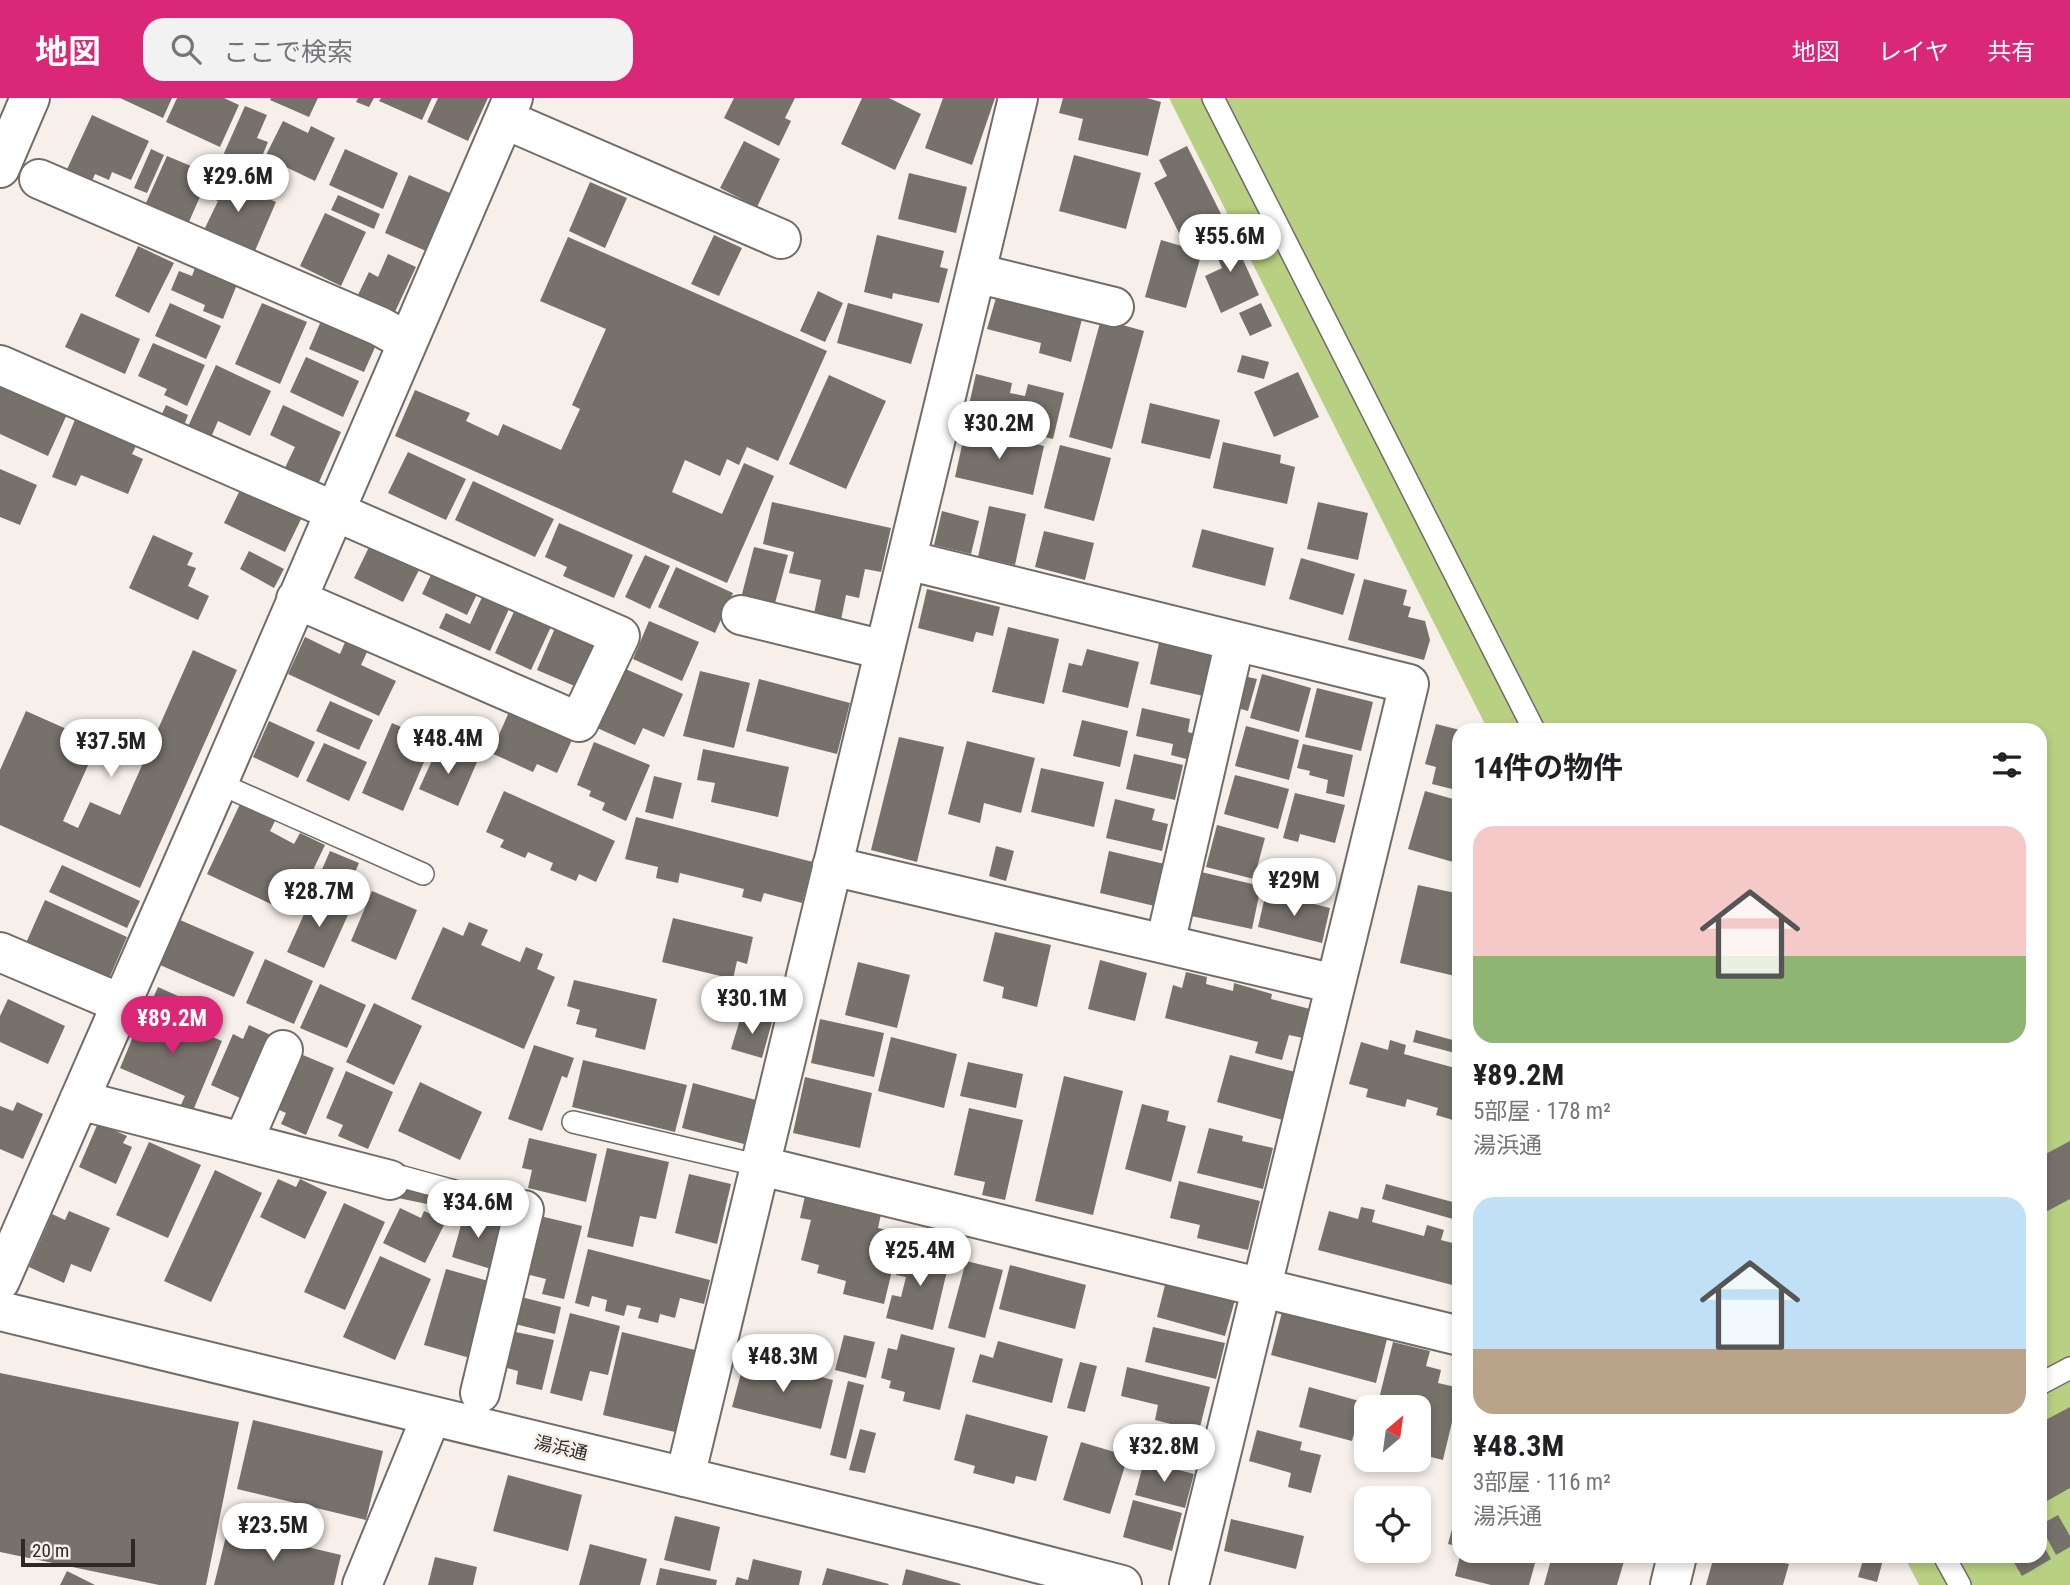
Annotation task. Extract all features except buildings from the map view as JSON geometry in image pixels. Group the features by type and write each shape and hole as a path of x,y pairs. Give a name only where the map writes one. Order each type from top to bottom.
{"street":[{"path":"0,168 30,98"},
{"path":"685,1477 1018,98"},
{"path":"0,1281 509,108 781,239"},
{"path":"39,178 379,326 408,342"},
{"path":"976,273 1114,307"},
{"path":"0,365 620,636 579,722 296,599"},
{"path":"906,560 1409,684 1189,1585"},
{"path":"741,615 884,650"},
{"path":"1166,944 1236,641"},
{"path":"832,866 1335,984"},
{"path":"0,952 122,1004"},
{"path":"243,1142 283,1050"},
{"path":"79,1100 390,1180"},
{"path":"761,1166 1452,1334"},
{"path":"480,1394 524,1210"},
{"name":"湯浜通","path":"0,1311 685,1477 1032,1574 1122,1585"},
{"path":"362,1585 431,1417"},
{"path":"1670,1585 1675,1563"}],"lane":[{"path":"1213,98 1530,723"},
{"path":"218,783 423,874"},
{"path":"573,1122 761,1166"},
{"path":"390,1180 403,1177 524,1210"},
{"path":"2047,1380 2070,1368"},
{"path":"1948,1563 1960,1585"}],"green space":[{"path":"1169,98 2070,98 2070,1585 1919,1585 1908,1563 2047,1563 2047,723 1484,723"}]}
